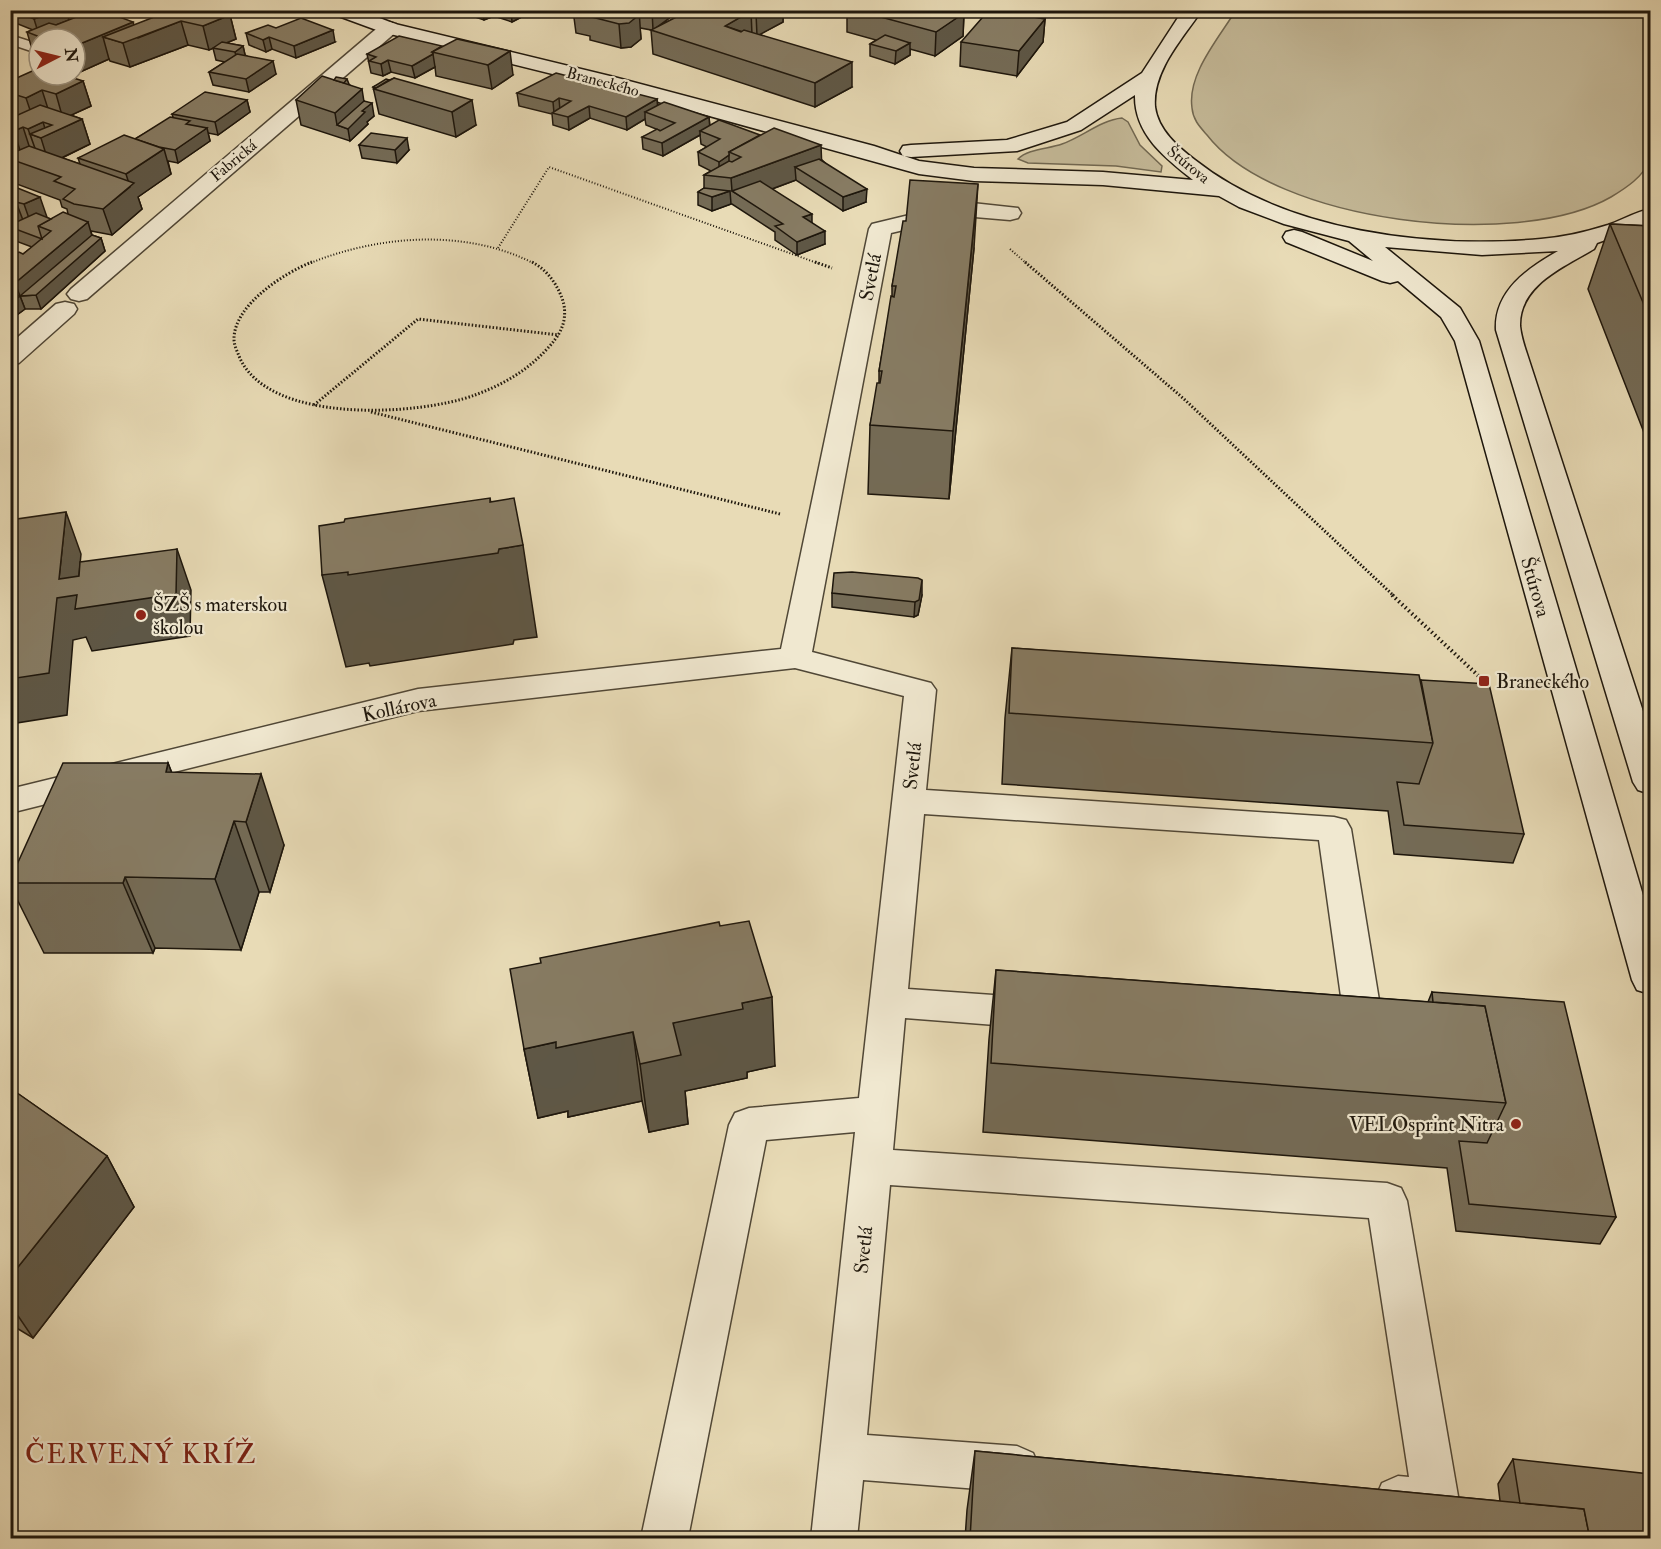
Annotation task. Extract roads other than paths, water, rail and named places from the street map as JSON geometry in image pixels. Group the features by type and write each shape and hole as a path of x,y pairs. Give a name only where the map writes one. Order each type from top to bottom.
{"street":[{"name":"Braneckého","path":"340,10 389,28 607,81 866,151"},
{"name":"Štúrova","path":"1193,10 1149,77 1144,106 1155,132 1180,160 1222,190 1296,220 1357,236 1409,244 1498,249 1608,234"},
{"name":"Fabrická","path":"12,353 201,187 389,28"},
{"path":"866,151 1009,146 1074,126 1149,77"},
{"path":"866,151 892,163 952,172 1123,179 1222,190"},
{"path":"1123,179 1160,195 1237,217 1293,237 1420,289"},
{"name":"Svetlá","path":"834,1539 920,690 795,658 880,229 963,209 1010,213"},
{"name":"Štúrova","path":"1650,216 1608,234 1541,272 1517,291 1510,306 1508,327 1514,354 1650,782"},
{"path":"1608,234 1650,230"},
{"name":"Štúrova","path":"1357,236 1451,313 1467,341 1650,980"},
{"name":"Kollárova","path":"10,801 418,700 795,658"},
{"path":"908,801 1334,829 1366,1037 1330,1035"},
{"path":"888,1002 1067,1015"},
{"path":"664,1539 749,1125 876,1113"},
{"path":"871,1166 1386,1201 1436,1502 1364,1496"},
{"path":"842,1456 1056,1472"}],"lane":[{"path":"10,39 27,45"}],"place":[{"name":"ŠZŠ s materskou školou","path":"141,615"},
{"name":"Braneckého","path":"1484,681"},
{"name":"VELOsprint Nitra","path":"1516,1124"}],"district":[{"name":"ČERVENÝ KRÍŽ","path":"141,1454"}]}
